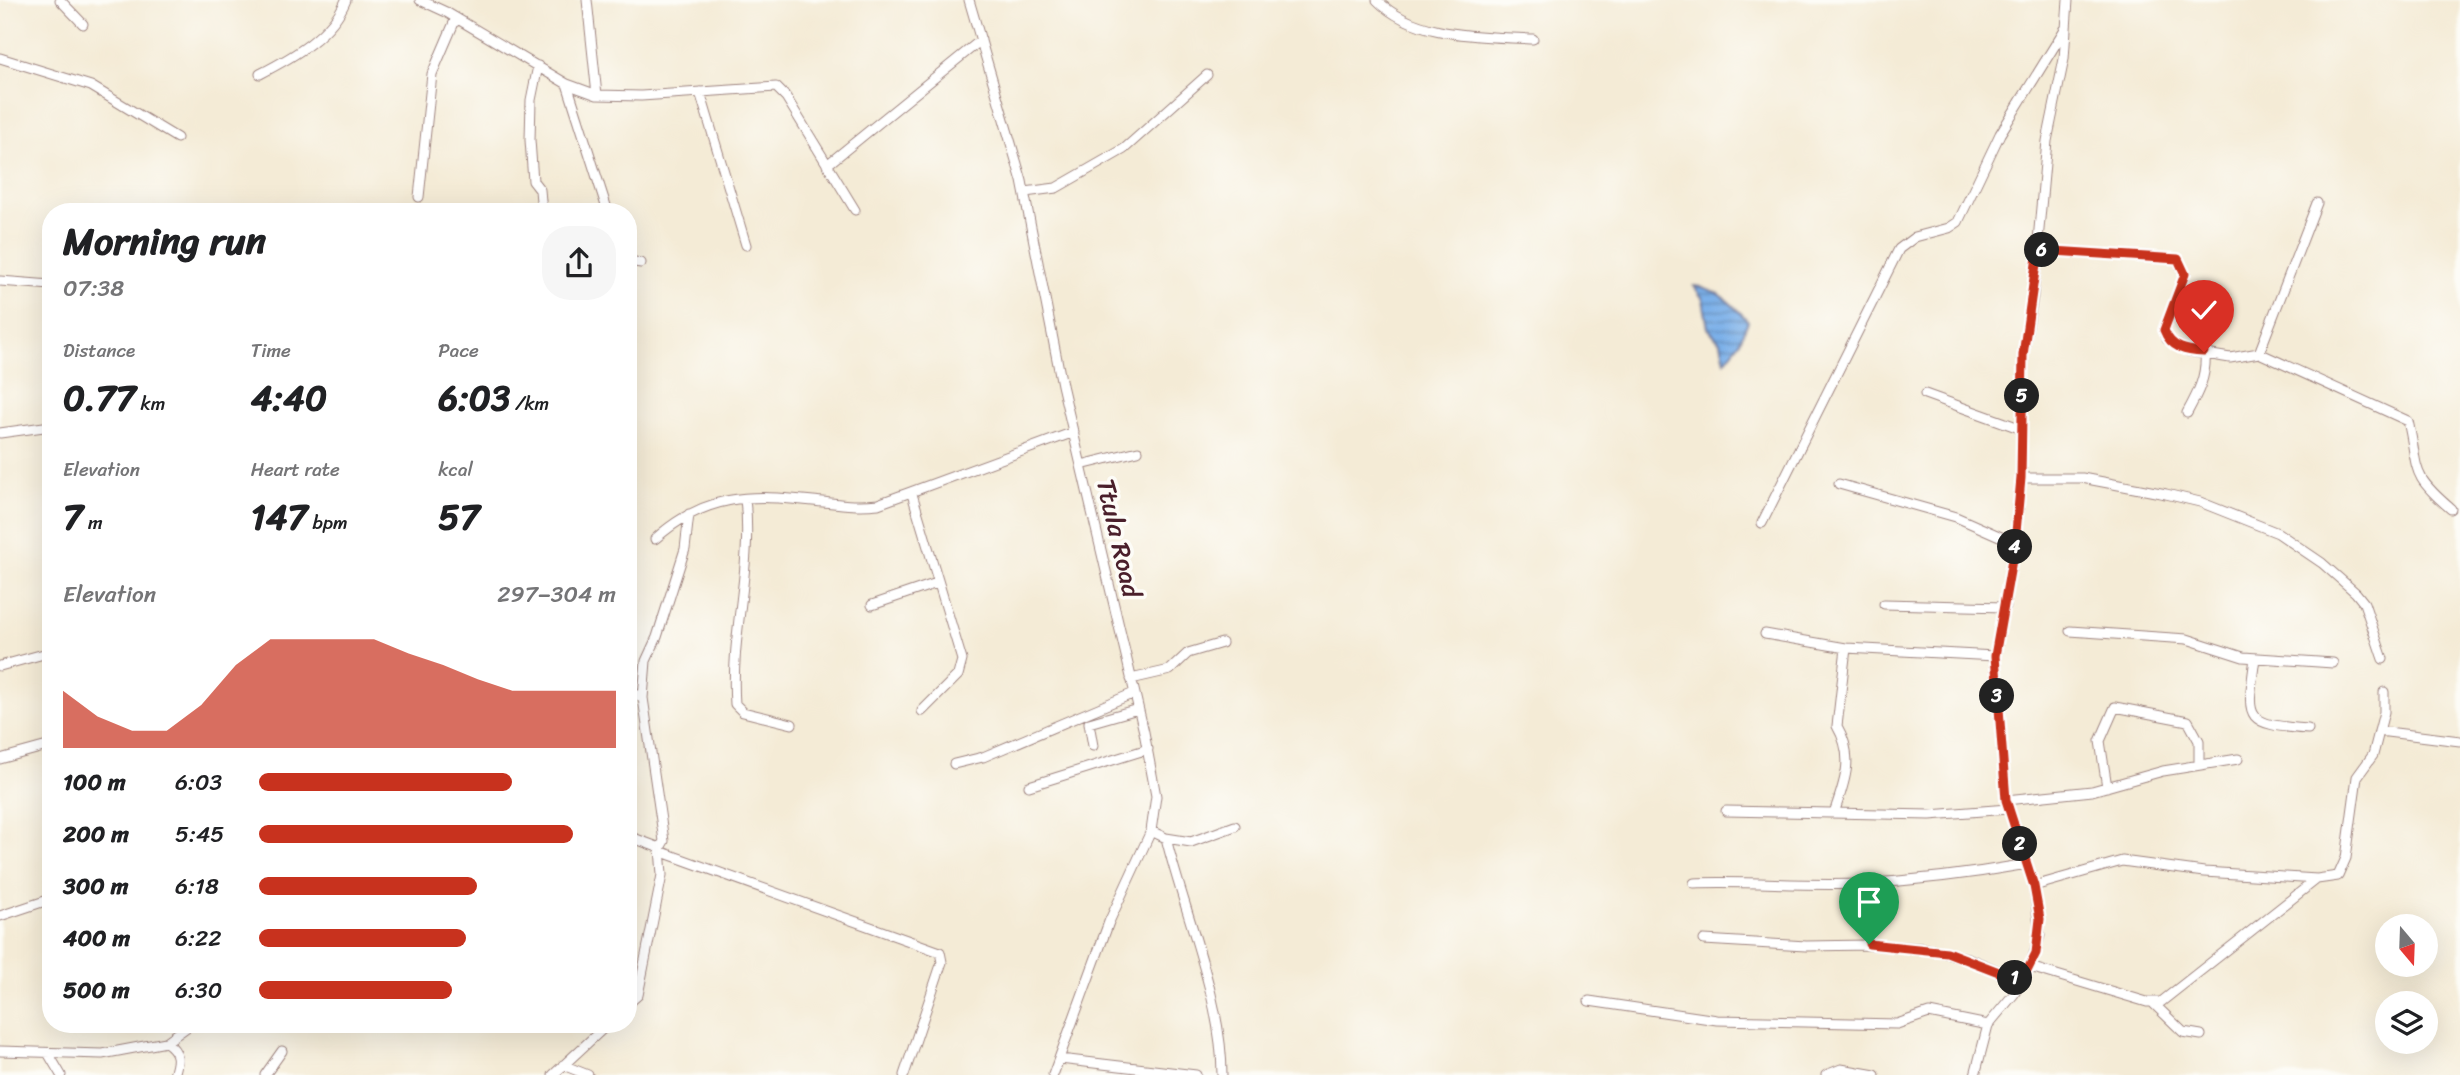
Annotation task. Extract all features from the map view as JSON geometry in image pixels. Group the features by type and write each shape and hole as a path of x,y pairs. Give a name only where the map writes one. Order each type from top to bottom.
{"street":[{"path":"60,0 83,24"},
{"path":"260,74 301,49 333,24 346,0"},
{"path":"420,0 567,83 597,95 612,98 776,87 786,97 855,210"},
{"path":"587,0 597,95"},
{"name":"Ttula Road","path":"969,0 1025,192 1081,466 1148,749 1156,796 1151,831 1109,922 1053,1075"},
{"path":"1377,0 1405,19 1449,33 1533,39"},
{"path":"1975,1075 1988,1025 2022,981 2030,967 2040,935 2034,886 2007,805 1995,656 2015,543 2021,478 2023,355 2038,250 2047,141 2060,79 2068,0"},
{"path":"419,197 432,74 456,18"},
{"path":"1762,523 1899,249 1915,237 1949,228 1958,222 2000,134 2067,26"},
{"path":"827,165 981,40"},
{"path":"0,58 91,86 177,138"},
{"path":"538,66 531,100 530,140 533,177 540,190 541,203"},
{"path":"1025,192 1056,188 1124,149 1207,75"},
{"path":"567,83 605,203"},
{"path":"700,92 746,245"},
{"path":"2259,353 2318,203"},
{"path":"2038,250 2178,259 2185,274 2164,330 2167,339 2178,348 2230,358 2259,353 2409,421 2416,472 2421,481 2451,509"},
{"path":"637,262 641,263"},
{"path":"0,281 42,284"},
{"path":"2187,413 2201,386 2206,367 2204,352"},
{"path":"1925,394 2022,429"},
{"path":"0,433 42,427"},
{"path":"655,539 704,505 745,499 806,500 860,507 912,494 1074,432"},
{"path":"1081,466 1138,451"},
{"path":"2021,478 2071,477 2166,494 2200,502 2278,533 2322,563 2356,593 2364,603 2383,659"},
{"path":"1839,484 1956,517 2015,543"},
{"path":"912,494 937,583 956,631 962,660 958,675 922,711"},
{"path":"745,499 747,536 735,643 735,704 743,712 792,724"},
{"path":"637,996 662,875 661,850 664,841 643,698 646,661 657,637 685,549 689,514"},
{"path":"872,605 937,583"},
{"path":"1884,604 2005,607"},
{"path":"2070,631 2187,639 2227,653 2255,658 2333,663"},
{"path":"1765,634 1846,648 1995,656"},
{"path":"1131,679 1170,670 1188,653 1222,643"},
{"path":"1834,813 1850,766 1843,737 1837,726 1846,648"},
{"path":"0,666 42,654"},
{"path":"2255,658 2249,703 2254,716 2266,725 2308,729"},
{"path":"2034,886 2122,861 2204,872 2332,879 2341,872 2357,777 2373,755 2384,712 2384,692"},
{"path":"954,764 983,757 1134,693"},
{"path":"637,695 643,698"},
{"path":"2107,787 2100,741 2115,707 2188,720 2199,741 2199,765"},
{"path":"1093,746 1089,723 1138,709"},
{"path":"2379,731 2460,741"},
{"path":"0,759 42,747"},
{"path":"1029,786 1148,749"},
{"path":"1726,811 1930,815 2007,805 2107,787 2128,779 2238,759"},
{"path":"1151,831 1166,838 1191,842 1235,826"},
{"path":"1166,838 1195,932 1219,1041 1222,1075"},
{"path":"637,840 940,952 942,962 904,1075"},
{"path":"1694,883 1757,881 1856,884 1956,877 2027,864"},
{"path":"2153,1003 2168,999 2318,879"},
{"path":"0,916 42,903"},
{"path":"1704,940 1806,946 1869,944 1924,948 1968,958 2022,981"},
{"path":"2030,967 2153,1003 2183,1032 2200,1035"},
{"path":"1589,1000 1717,1020 1892,1024 1929,1013 1969,1018 1988,1025"},
{"path":"0,1051 102,1055 166,1042 178,1033"},
{"path":"553,1075 598,1033"},
{"path":"166,1042 177,1052 179,1060 174,1075"},
{"path":"265,1075 282,1051"},
{"path":"48,1053 61,1075"},
{"path":"1060,1059 1196,1075"},
{"path":"563,1065 588,1075"},
{"path":"1826,1075 1840,1069 1875,1075"}],"water":[{"path":"1694,286 1717,293 1748,321 1739,343 1725,361 1721,343 1708,328 1703,299"}],"route":[{"path":"1869,944 1947,952 2022,981 2036,953 2040,919 2034,886 2006,800 1995,656 2015,543 2021,478 2023,355 2038,250 2178,259 2185,274 2164,330 2167,339 2178,348 2204,352"}]}
